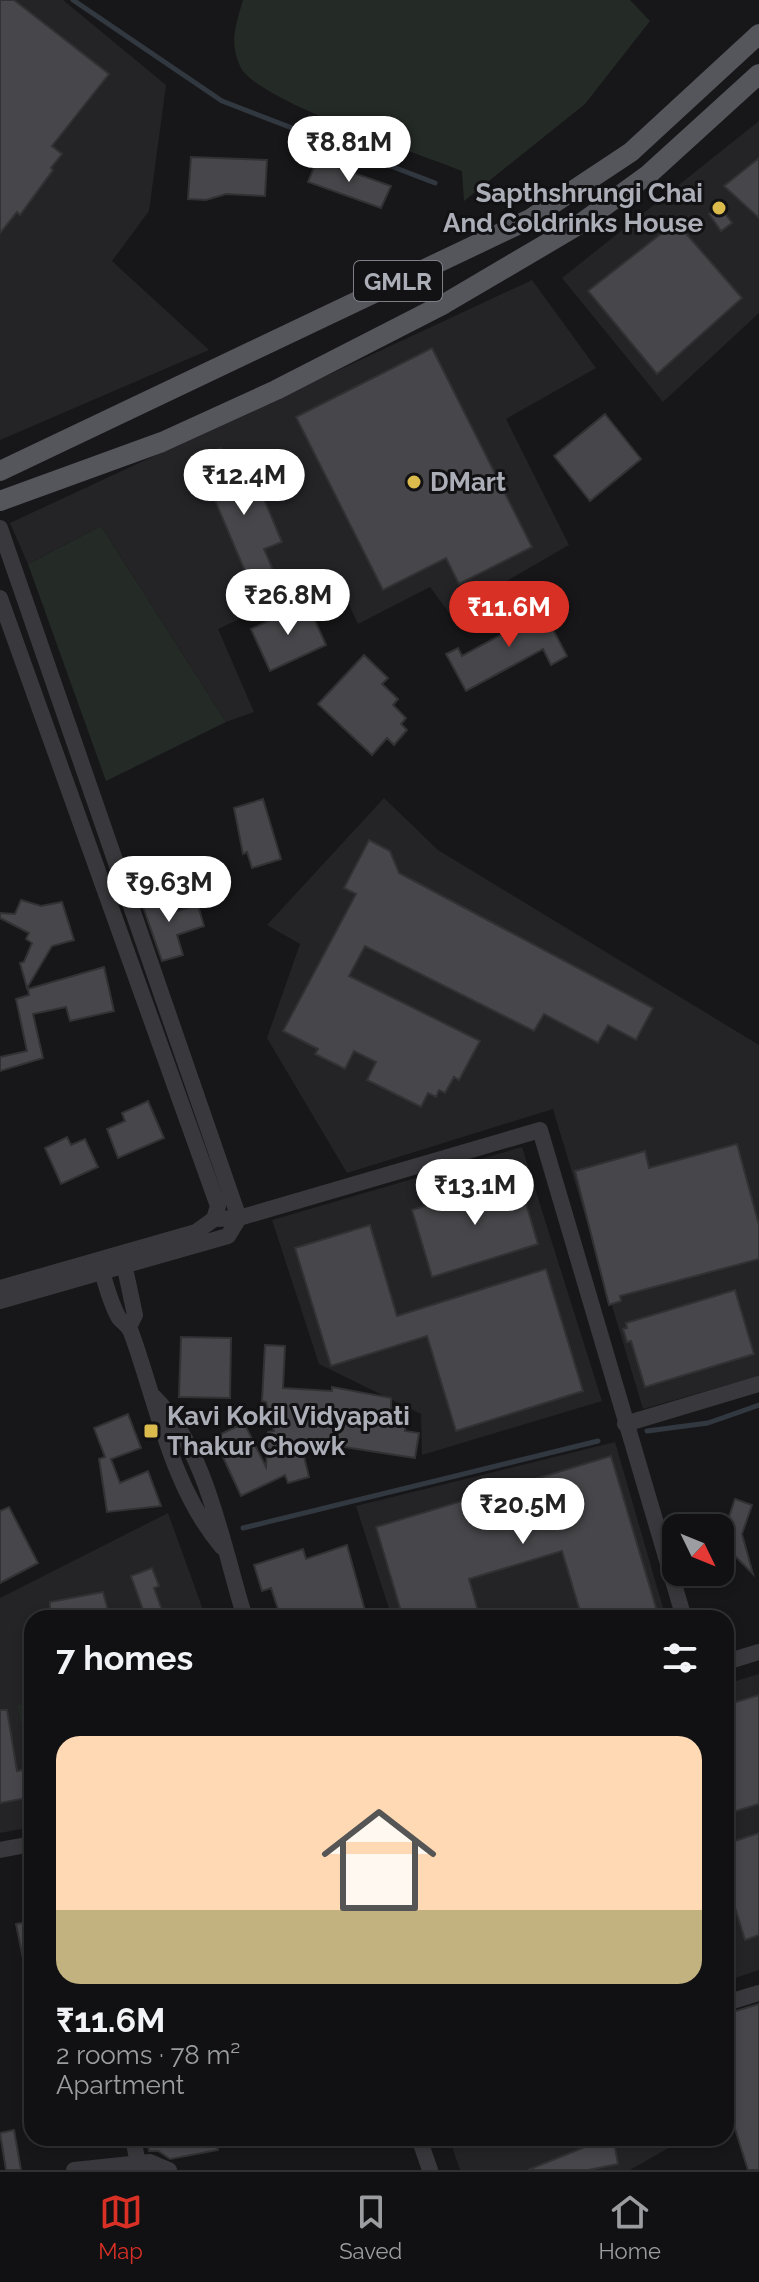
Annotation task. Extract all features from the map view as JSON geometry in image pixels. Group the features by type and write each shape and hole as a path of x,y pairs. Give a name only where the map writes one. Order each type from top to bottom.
{"main road":[{"name":"GMLR","path":"0,471 530,219 631,152 759,34"},
{"name":"GMLR","path":"0,501 162,442 276,390 444,304 580,224 649,174 759,74"},
{"path":"700,88 719,112"}],"street":[{"path":"0,528 239,1218"},
{"path":"0,598 218,1206 214,1219"},
{"path":"22,661 43,652"},
{"path":"30,682 50,673"},
{"path":"74,805 93,798"},
{"path":"113,913 131,906"},
{"path":"149,1014 166,1008"},
{"path":"177,1092 194,1086"},
{"path":"182,1243 214,1219 239,1218 540,1130 682,1610"},
{"path":"0,1288 101,1266 182,1243 228,1236 239,1218"},
{"path":"123,1260 135,1315 129,1327"},
{"path":"0,1301 101,1266"},
{"path":"101,1266 119,1318 129,1327 154,1397 159,1424 191,1474 205,1527 222,1547 242,1610"},
{"path":"625,1424 759,1384"},
{"path":"734,1660 759,1652"},
{"path":"0,1850 24,1846"},
{"path":"734,2001 759,1993"},
{"path":"135,2146 138,2164"},
{"path":"422,2146 430,2170"},
{"path":"74,2170 138,2164 160,2164 169,2170"}],"shaded area":[{"path":"0,0 63,0 166,85 149,211 112,261 209,350 0,440"},
{"path":"243,0 630,0 650,21 585,104 464,201 462,171 306,110 252,80 240,66 235,49 235,33"},
{"path":"759,121 759,313 663,402 562,278"},
{"name":"DMart","path":"532,280 596,368 506,419 569,545 450,614 430,587 358,624 335,575 218,629 254,712 226,722 101,526 28,564 10,523"},
{"path":"101,526 226,722 106,781 28,564"},
{"path":"384,798 438,850 759,1045 759,1376 643,1409 553,1109 347,1173 267,1038 300,944 267,925"},
{"path":"522,1147 602,1401 422,1455 421,1414 319,1364 272,1220"},
{"path":"615,1442 664,1610 389,1610 356,1506"},
{"path":"168,1513 203,1610 24,1610 24,1828 0,1833 0,1598"},
{"path":"759,1674 759,1970 734,1978 734,1682"},
{"path":"24,1704 24,1738 17,1705"},
{"path":"452,2146 672,2146 630,2170 460,2170"}],"building":[{"path":"0,0 14,0 109,74 52,146 62,154 51,168 53,170 20,215 17,212 0,233"},
{"path":"191,157 267,160 265,196 226,194 206,200 188,199"},
{"path":"759,158 759,218 724,186"},
{"path":"317,160 391,186 381,208 308,182"},
{"path":"720,206 732,223 721,231 709,214"},
{"path":"676,222 742,298 657,374 588,291"},
{"path":"432,348 532,547 459,584 446,558 383,590 296,417"},
{"path":"605,414 641,459 590,501 554,456"},
{"path":"221,448 231,470 249,463 282,542 264,549 280,586 256,597 197,458"},
{"path":"538,601 567,656 551,665 543,649 466,691 446,654 458,648 462,656 528,620 522,610"},
{"path":"307,603 326,645 270,671 251,629"},
{"path":"364,655 388,678 382,684 398,699 393,705 406,718 401,724 407,730 394,745 387,738 372,755 318,704"},
{"path":"263,799 281,859 252,868 247,852 243,854 234,808"},
{"path":"369,840 390,851 399,873 653,1008 636,1040 608,1025 598,1043 544,1014 534,1031 365,946 349,976 480,1041 459,1080 454,1077 445,1093 439,1090 436,1097 428,1093 421,1107 367,1080 376,1062 354,1051 345,1069 315,1054 318,1049 283,1031 356,894 344,888"},
{"path":"164,891 171,913 198,905 204,926 177,935 183,955 162,961 140,898"},
{"path":"21,900 41,906 62,902 74,940 52,946 27,988 20,963 24,962 32,943 26,939 29,933 0,918 0,913 15,914"},
{"path":"104,967 114,1011 70,1021 66,1007 33,1014 43,1058 0,1071 0,1057 27,1051 16,999 29,995 28,989"},
{"path":"148,1101 164,1138 118,1158 107,1129 125,1121 122,1113"},
{"path":"67,1137 71,1145 85,1139 98,1167 61,1184 45,1148"},
{"path":"737,1144 759,1225 759,1259 620,1296 621,1301 609,1305 575,1171 645,1151 649,1168"},
{"path":"518,1177 538,1244 432,1277 412,1210"},
{"path":"370,1225 397,1316 546,1269 583,1391 456,1431 427,1336 331,1366 295,1248"},
{"path":"735,1290 754,1354 645,1387 631,1341 627,1342 623,1329 627,1328 626,1323"},
{"path":"181,1337 231,1338 230,1398 179,1397"},
{"path":"265,1345 285,1346 283,1388 332,1391 332,1387 391,1398 391,1408 408,1411 405,1431 419,1433 415,1458 300,1440 309,1477 288,1483 285,1475 241,1496 216,1442 221,1440 219,1435 244,1423 266,1467 268,1432 274,1431 266,1402 262,1401"},
{"path":"128,1414 141,1448 111,1459 120,1483 148,1471 161,1506 107,1512 99,1459 105,1457 94,1428"},
{"path":"611,1456 657,1610 580,1610 562,1551 469,1579 478,1610 401,1610 376,1527"},
{"path":"735,1499 752,1505 742,1534 753,1574 734,1558 734,1514 730,1514"},
{"path":"9,1507 38,1563 0,1583 0,1511"},
{"path":"347,1545 365,1610 278,1610 271,1588 262,1591 254,1565 303,1549 306,1559"},
{"path":"152,1568 159,1586 154,1588 162,1610 143,1610 131,1576"},
{"path":"103,1592 108,1610 50,1610 50,1602"},
{"path":"759,1695 759,1804 734,1812 734,1703"},
{"path":"0,1710 7,1710 17,1771 24,1770 24,1798 0,1803"},
{"path":"759,1833 759,1935 745,1940 734,1904 734,1841"},
{"path":"24,1922 24,1963 16,1924"},
{"path":"759,2004 759,2170 748,2170 734,2125 734,2012"},
{"path":"14,2130 21,2170 6,2170 0,2133"},
{"path":"148,2146 217,2146 218,2150 170,2159 158,2151 149,2151"},
{"path":"615,2146 618,2164 588,2170 528,2170 585,2147"}],"waterway":[{"path":"73,0 222,101 435,183"},
{"path":"647,1431 708,1423 759,1405"},
{"path":"243,1528 598,1441"}],"place":[{"name":"Sapthshrungi Chai And Coldrinks House","path":"719,208"},
{"name":"DMart","path":"414,482"},
{"name":"Kavi Kokil Vidyapati Thakur Chowk","path":"151,1431"}]}
